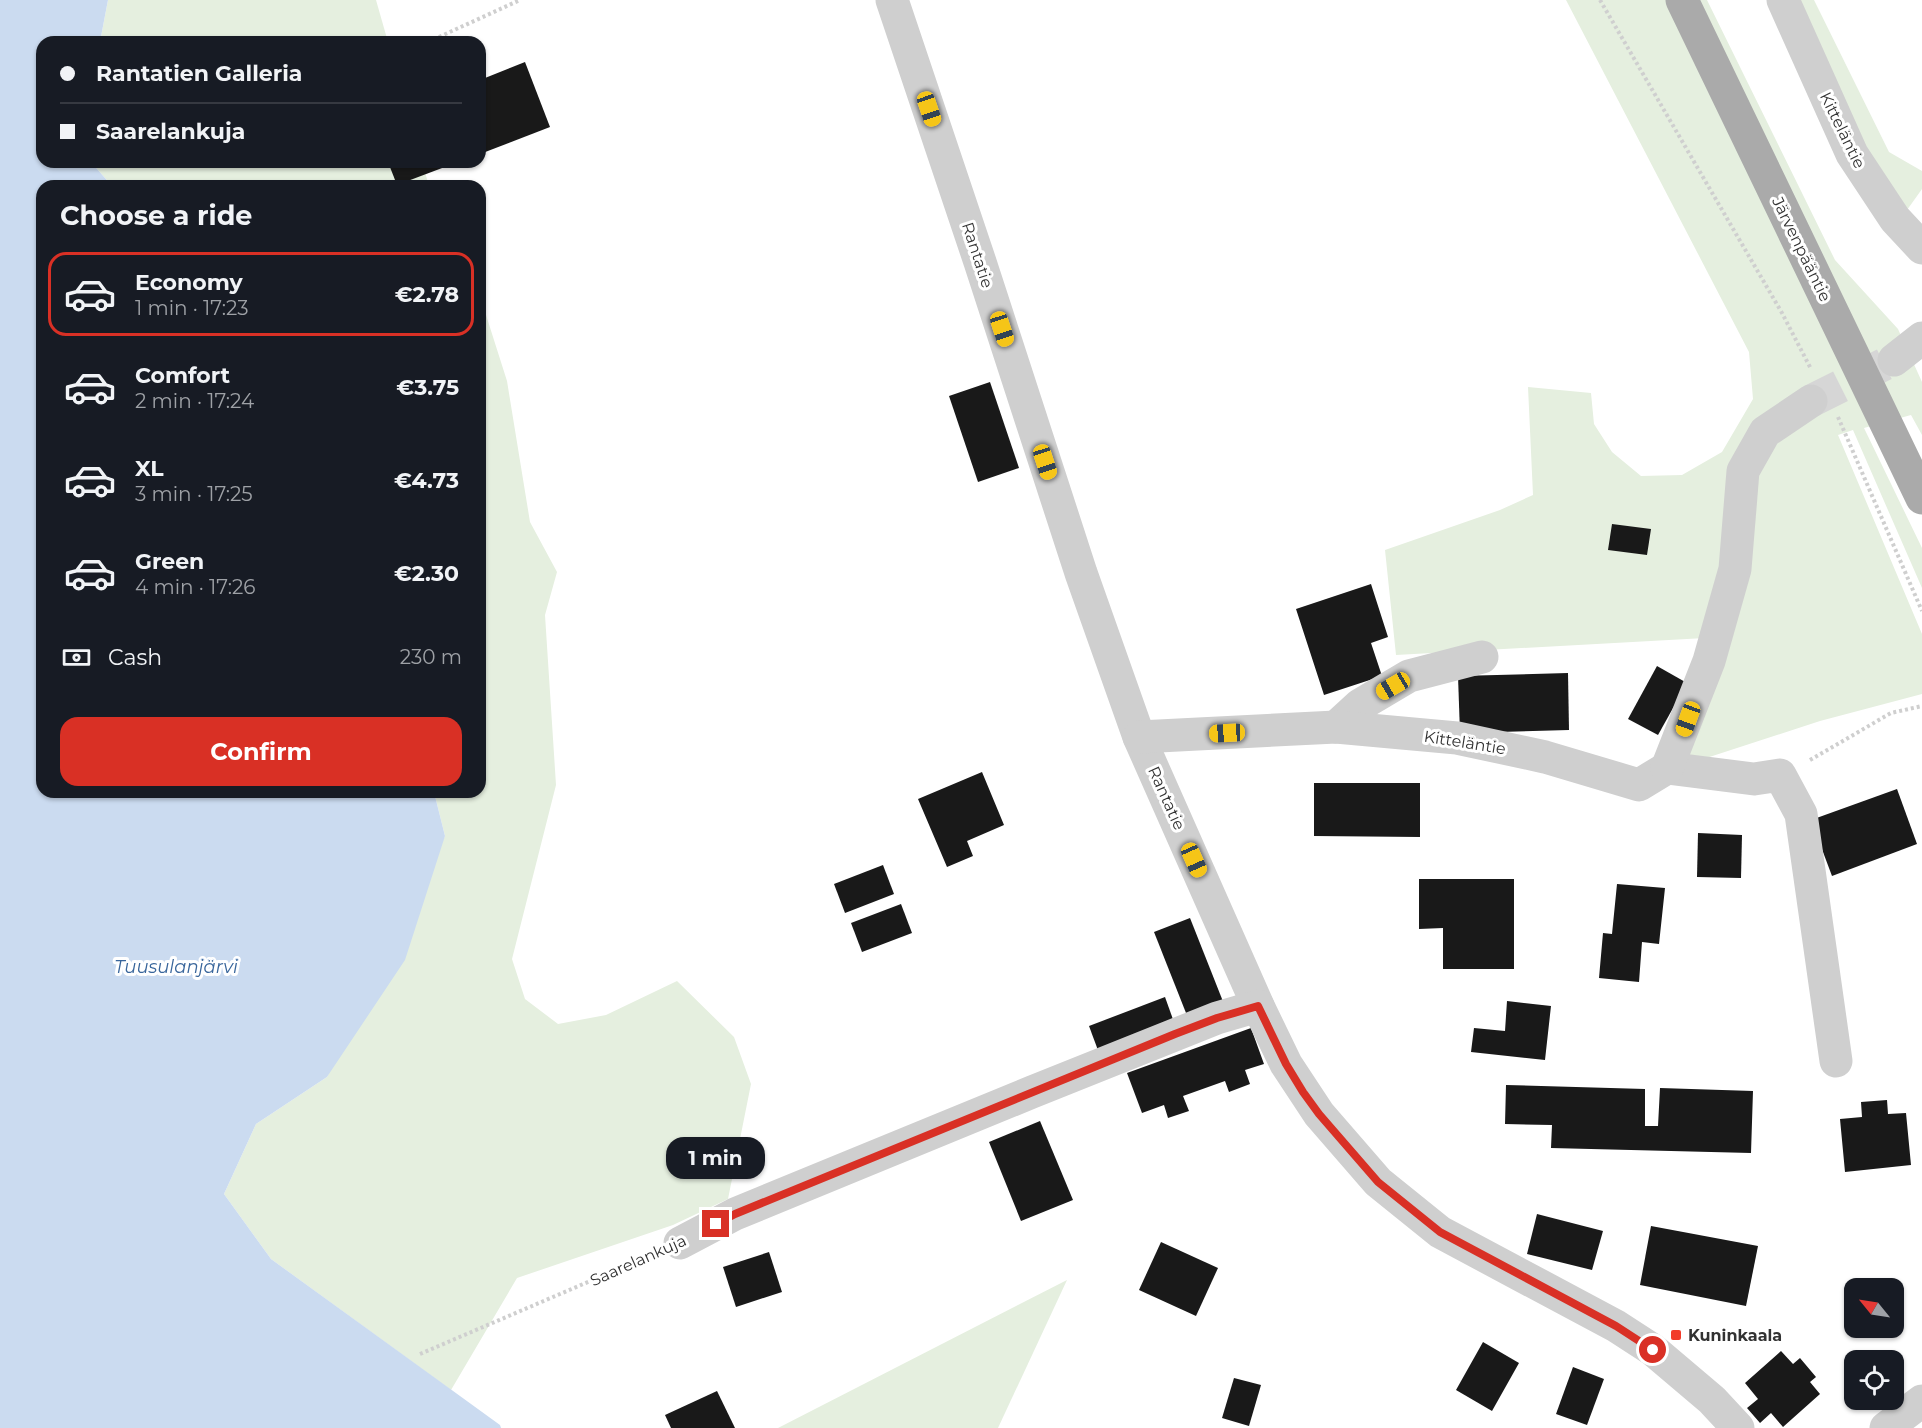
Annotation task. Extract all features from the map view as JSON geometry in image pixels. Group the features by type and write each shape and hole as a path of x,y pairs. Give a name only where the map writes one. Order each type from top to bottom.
{"main road":[{"name":"Järvenpääntie","path":"1682,0 1922,498"}],"street":[{"name":"Rantatie","path":"892,0 1081,573 1140,737 1258,1006 1286,1064 1319,1114 1378,1182 1440,1232 1616,1326 1653,1350 1712,1400 1738,1428"},
{"name":"Kitteläntie","path":"1783,0 1852,154 1895,219 1922,248"},
{"path":"1894,360 1922,338"},
{"path":"1819,393 1765,432 1743,471 1735,569 1709,661 1667,768 1754,779 1780,776 1801,814 1836,1060"},
{"path":"1336,727 1360,705 1409,676 1482,657"},
{"name":"Kitteläntie","path":"1140,737 1336,727 1457,738 1545,757 1639,785 1667,768"},
{"name":"Saarelankuja","path":"680,1243 735,1214 1048,1085 1217,1018 1258,1006"},
{"path":"1886,1428 1922,1401"}],"path":[{"path":"441,36 520,0"},
{"path":"1600,0 1782,313 1922,611"},
{"path":"1780,776 1891,713 1922,706"},
{"name":"Saarelankuja","path":"420,1354 680,1243"}],"green space":[{"path":"108,0 376,0 386,36 101,36"},
{"path":"1566,0 1707,0 1835,260 1898,329 1922,382 1922,435 1911,415 1864,428 1922,548 1922,588 1853,430 1838,435 1922,634 1922,694 1820,721 1691,763 1688,739 1705,638 1396,655 1385,550 1500,510 1533,495 1528,387 1591,393 1594,424 1612,452 1641,476 1682,475 1722,452 1753,399 1749,352"},
{"path":"1787,0 1814,0 1889,152 1922,171 1922,189 1907,210 1873,180"},
{"path":"96,168 424,168 427,180 107,180"},
{"path":"486,315 507,381 530,522 557,572 545,615 556,785 512,959 525,999 558,1024 606,1015 677,981 734,1037 751,1084 728,1199 673,1225 517,1278 451,1390 271,1259 224,1194 256,1124 327,1077 445,836 436,798 486,798"},
{"path":"1067,1280 998,1428 778,1428"}],"water":[{"name":"Tuusulanjärvi","path":"0,0 108,0 101,36 36,36 36,168 96,168 107,180 36,180 36,798 436,798 445,836 405,960 327,1077 256,1124 224,1194 271,1259 500,1425 501,1428 0,1428"}],"building":[{"path":"525,62 550,127 486,152 486,78"},
{"path":"390,168 442,168 410,180 395,180"},
{"path":"990,382 1019,468 978,482 949,396"},
{"path":"1612,524 1651,529 1647,555 1608,550"},
{"path":"1371,584 1388,637 1371,643 1382,676 1324,695 1296,609"},
{"path":"1657,666 1687,683 1658,735 1628,719"},
{"path":"1568,673 1569,730 1460,733 1458,676"},
{"path":"982,772 1004,825 967,841 973,856 947,867 918,799"},
{"path":"1314,783 1420,783 1420,837 1314,836"},
{"path":"1897,789 1917,844 1832,876 1811,820"},
{"path":"1698,833 1742,835 1741,878 1697,877"},
{"path":"883,865 894,894 845,913 834,884"},
{"path":"1419,879 1514,879 1514,969 1443,969 1443,928 1419,929"},
{"path":"1617,884 1665,888 1659,944 1642,942 1639,982 1599,978 1603,933 1612,934"},
{"path":"901,904 912,933 862,952 851,923"},
{"path":"1190,918 1224,1004 1188,1018 1154,932"},
{"path":"1165,997 1175,1025 1099,1053 1089,1026"},
{"path":"1507,1001 1551,1006 1545,1060 1471,1052 1474,1028 1505,1031"},
{"path":"1251,1028 1264,1064 1245,1070 1250,1084 1229,1092 1225,1081 1183,1096 1189,1111 1168,1118 1164,1105 1142,1113 1127,1073"},
{"path":"1506,1085 1645,1089 1645,1126 1658,1126 1660,1088 1753,1091 1751,1153 1551,1148 1552,1125 1505,1124"},
{"path":"1887,1100 1888,1114 1906,1113 1911,1165 1845,1172 1840,1119 1862,1117 1861,1102"},
{"path":"1040,1121 1073,1200 1021,1221 989,1142"},
{"path":"1537,1214 1603,1231 1592,1270 1527,1254"},
{"path":"1651,1226 1758,1246 1746,1306 1640,1285"},
{"path":"1161,1242 1218,1268 1196,1316 1139,1290"},
{"path":"769,1252 782,1292 736,1307 723,1267"},
{"path":"1483,1342 1519,1363 1492,1411 1456,1390"},
{"path":"1781,1351 1793,1364 1800,1358 1816,1377 1810,1382 1820,1394 1783,1427 1771,1413 1760,1423 1747,1408 1758,1399 1745,1383"},
{"path":"1573,1367 1604,1379 1587,1425 1556,1414"},
{"path":"1234,1378 1261,1385 1249,1426 1222,1418"},
{"path":"717,1391 735,1428 671,1428 665,1415"}],"tunnel":[{"path":"1811,401 1889,362"}],"place":[{"name":"Kuninkaala","path":"1676,1335"}],"route":[{"path":"716,1224 735,1214 1048,1085 1217,1018 1258,1006 1286,1064 1303,1092 1378,1182 1440,1232 1616,1326 1653,1350"}]}
